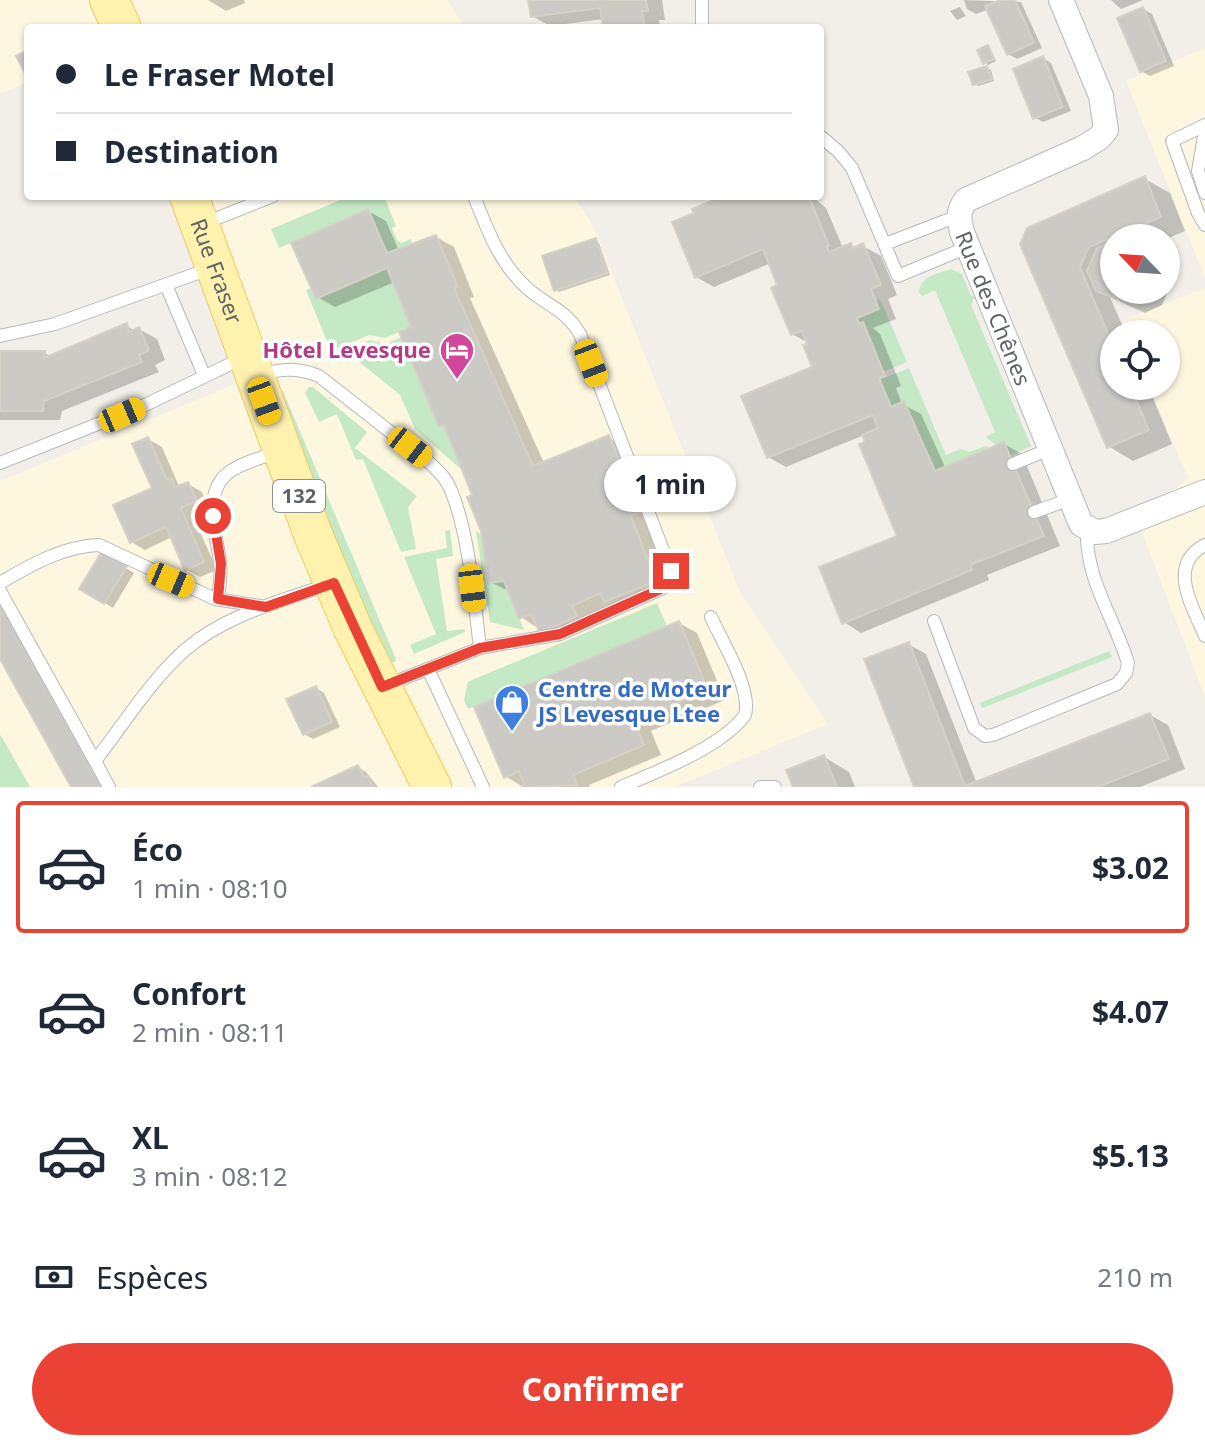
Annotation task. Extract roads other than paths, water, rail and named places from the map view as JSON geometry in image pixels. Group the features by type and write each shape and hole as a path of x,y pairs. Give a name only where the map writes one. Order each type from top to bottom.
{"main road":[{"path":"109,0 120,24"},
{"name":"Rue Fraser","path":"195,211 334,583 432,787"}],"street":[{"name":"Rue des Chênes","path":"1061,0 1101,96 1106,130 1083,148 966,200 958,216 1050,449 1081,524 1087,529"},
{"path":"1087,529 1106,531 1205,492"}],"lane":[{"path":"702,0 702,24"},
{"path":"1205,193 1198,171 1205,128 1172,141 1205,225"},
{"path":"824,139 852,168 898,276 968,247"},
{"path":"195,211 252,200"},
{"path":"382,687 480,648 560,634 663,588 671,580 671,571 580,334 571,318 536,295 509,270 497,253 476,200"},
{"path":"885,244 958,216"},
{"path":"0,336 55,324 215,266"},
{"path":"166,285 204,375"},
{"path":"0,463 143,406 204,375 252,366 302,370 319,376 445,478 463,533 480,648"},
{"path":"1013,464 1050,449"},
{"path":"218,599 221,564 213,516 221,481 240,466 282,450"},
{"path":"1034,512 1071,499"},
{"path":"934,621 974,728 985,736 1117,684 1126,673 1128,663 1087,558 1087,529"},
{"path":"0,583 28,566 56,555 99,545 218,599 266,607"},
{"path":"1205,545 1189,558 1183,573 1184,586 1205,636"},
{"path":"95,761 153,685 186,649 235,619 334,583"},
{"path":"0,591 109,787"},
{"path":"621,787 691,755 723,735 745,715 747,698 711,617"},
{"path":"428,669 483,787"},
{"path":"760,787 775,787"}],"place":[{"name":"Hôtel Levesque","path":"457,381"},
{"name":"Centre de Moteur JS Levesque Ltee","path":"512,733"}]}
